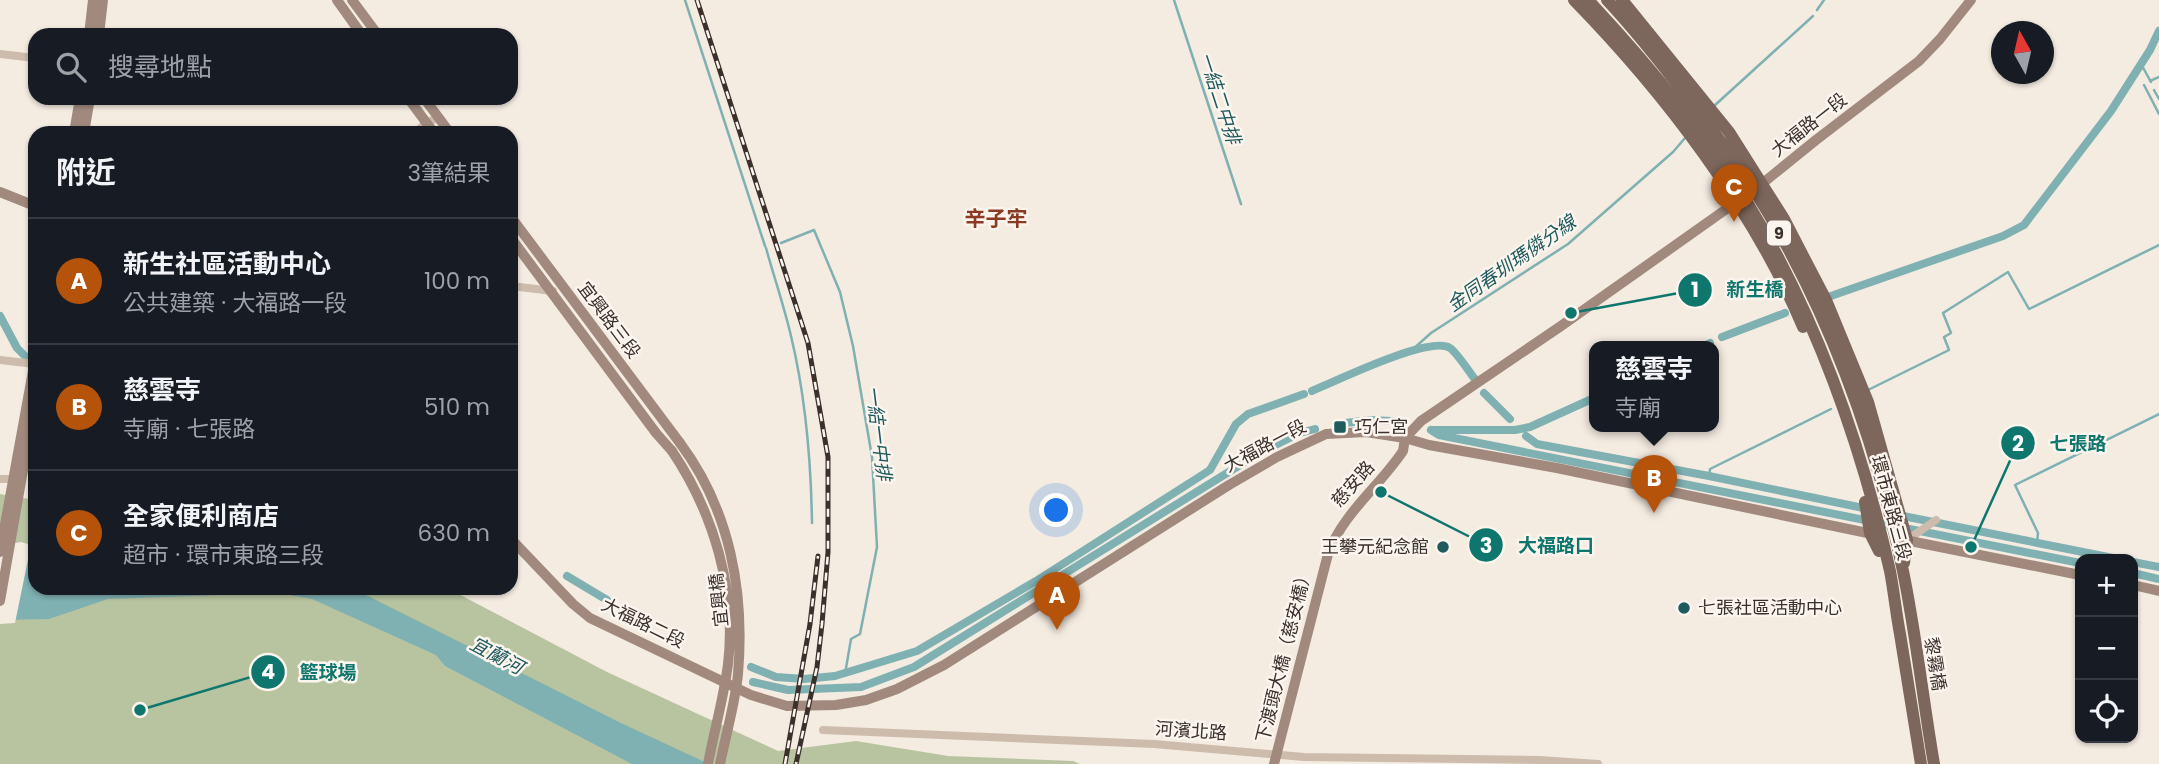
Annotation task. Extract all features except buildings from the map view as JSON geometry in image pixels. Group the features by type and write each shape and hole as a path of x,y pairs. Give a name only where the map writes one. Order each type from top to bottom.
{"main road":[{"name":"環市東路三段","path":"1574,0 1672,112 1749,193 1784,219 1813,275 1868,402 1880,502 1896,572"},
{"name":"環市東路三段","path":"1588,0 1749,193"},
{"name":"環市東路三段","path":"1607,0 1658,59 1721,141 1749,193"},
{"name":"環市東路三段","path":"1624,1 1729,132 1772,263 1801,322 1836,411 1880,502 1896,572"},
{"path":"1638,20 1658,59"},
{"name":"黎霧橋","path":"1896,572 1921,764"},
{"name":"黎霧橋","path":"1896,572 1934,764"}],"street":[{"path":"90,28 93,0"},
{"path":"100,28 103,0"},
{"path":"337,0 357,28"},
{"path":"352,0 373,28"},
{"name":"大福路一段","path":"744,691 787,706 807,706 866,700 897,689 944,665 1228,485 1302,444 1326,433 1366,432 1405,438 1421,422 1749,193 1877,94 1919,61 1971,0"},
{"path":"0,54 28,57"},
{"path":"76,126 79,105"},
{"path":"85,126 89,105"},
{"path":"414,105 430,126"},
{"path":"429,105 445,126"},
{"path":"423,126 439,118"},
{"path":"0,192 28,203"},
{"name":"宜興路三段","path":"518,227 676,447"},
{"name":"宜興路三段","path":"518,247 656,433 676,447"},
{"path":"518,287 551,292 563,288"},
{"path":"0,360 28,365"},
{"path":"0,601 28,405"},
{"path":"0,552 28,432"},
{"path":"1405,438 2075,574"},
{"name":"慈安路","path":"1328,554 1334,536 1343,522 1403,451 1405,438"},
{"name":"宜興橋","path":"676,447 706,511 718,549 727,603 728,664 708,764"},
{"name":"宜興橋","path":"676,447 708,487 718,508 729,544 740,609 738,676 720,764"},
{"path":"0,479 16,483"},
{"path":"1888,537 1936,520"},
{"name":"大福路二段","path":"518,546 590,618 744,691"},
{"name":"下渡頭大橋（慈安橋）","path":"1274,764 1328,554"},
{"path":"2138,586 2159,591"},
{"name":"河濱北路","path":"823,730 1154,744 1304,757 1525,760 1598,764"}],"green space":[{"path":"0,494 28,499 28,595 460,595 607,672 778,751 856,741 948,756 1073,761 1080,764 0,764"}],"water":[{"path":"21,545 28,548 28,595 222,595 108,599 49,619 0,620"},
{"path":"290,595 366,595 621,723 709,764 632,764 445,666 436,655 312,599"}],"pier":[{"path":"21,542 28,544 28,560 15,623 0,624 0,546"}],"waterway":[{"name":"一結一中排","path":"685,0 765,246"},
{"name":"一結二中排","path":"1174,0 1241,204"},
{"name":"金同春圳瑪僯分線","path":"1817,10 1824,0"},
{"name":"金同春圳瑪僯分線","path":"1714,106 1813,16"},
{"path":"1828,297 2003,236 2024,225 2111,111 2159,31"},
{"path":"2141,64 2151,82"},
{"path":"2150,81 2159,77"},
{"path":"2144,85 2159,114"},
{"path":"2154,90 2159,99"},
{"name":"金同春圳瑪僯分線","path":"1412,350 1431,333 1568,244 1673,152 1685,138"},
{"name":"一結一中排","path":"781,243 814,230 840,292 853,346 872,457 877,547 860,634 851,639 845,674"},
{"path":"1868,390 1949,350 1944,337 1951,333 1943,313 2008,272 2029,309 2159,245"},
{"path":"766,248 788,325 804,406 812,523"},
{"path":"1722,337 1785,313"},
{"path":"0,316 17,348 28,359"},
{"path":"1312,391 1404,353 1439,346 1453,350 1474,378"},
{"path":"1484,393 1510,419"},
{"path":"751,667 776,677 804,679 835,676 917,651 1036,581 1210,470 1236,424 1248,414 1304,394"},
{"path":"1431,430 1515,430 1530,427 1589,400"},
{"path":"1709,476 1710,469 1831,409"},
{"path":"2037,543 2038,533 2015,485 2159,414"},
{"path":"1337,424 1371,420 1391,421"},
{"path":"753,682 788,690 861,687 914,667 1261,452 1300,433 1315,429"},
{"path":"1431,430 1439,435 2075,562"},
{"path":"1526,436 1537,444 1868,509"},
{"path":"1898,515 2093,554"},
{"path":"2138,563 2159,567"},
{"path":"2138,574 2159,579"},
{"path":"567,576 607,600"}],"railway":[{"path":"697,0 808,343 828,457 828,552 822,624 817,667 796,764"},
{"path":"785,764 810,624 818,556"}],"place":[{"name":"全家便利商店","path":"1734,222"},
{"name":"新生橋","path":"1571,313"},
{"name":"巧仁宮","path":"1340,427"},
{"name":"大福路口","path":"1381,492"},
{"name":"慈雲寺","path":"1654,513"},
{"name":"王攀元紀念館","path":"1443,547"},
{"name":"七張路","path":"1971,547"},
{"name":"七張社區活動中心","path":"1684,608"},
{"name":"新生社區活動中心","path":"1057,630"},
{"name":"籃球場","path":"140,710"}],"district":[{"name":"辛子牢","path":"996,219"}],"water label":[{"name":"宜蘭河","path":"497,655"}]}
